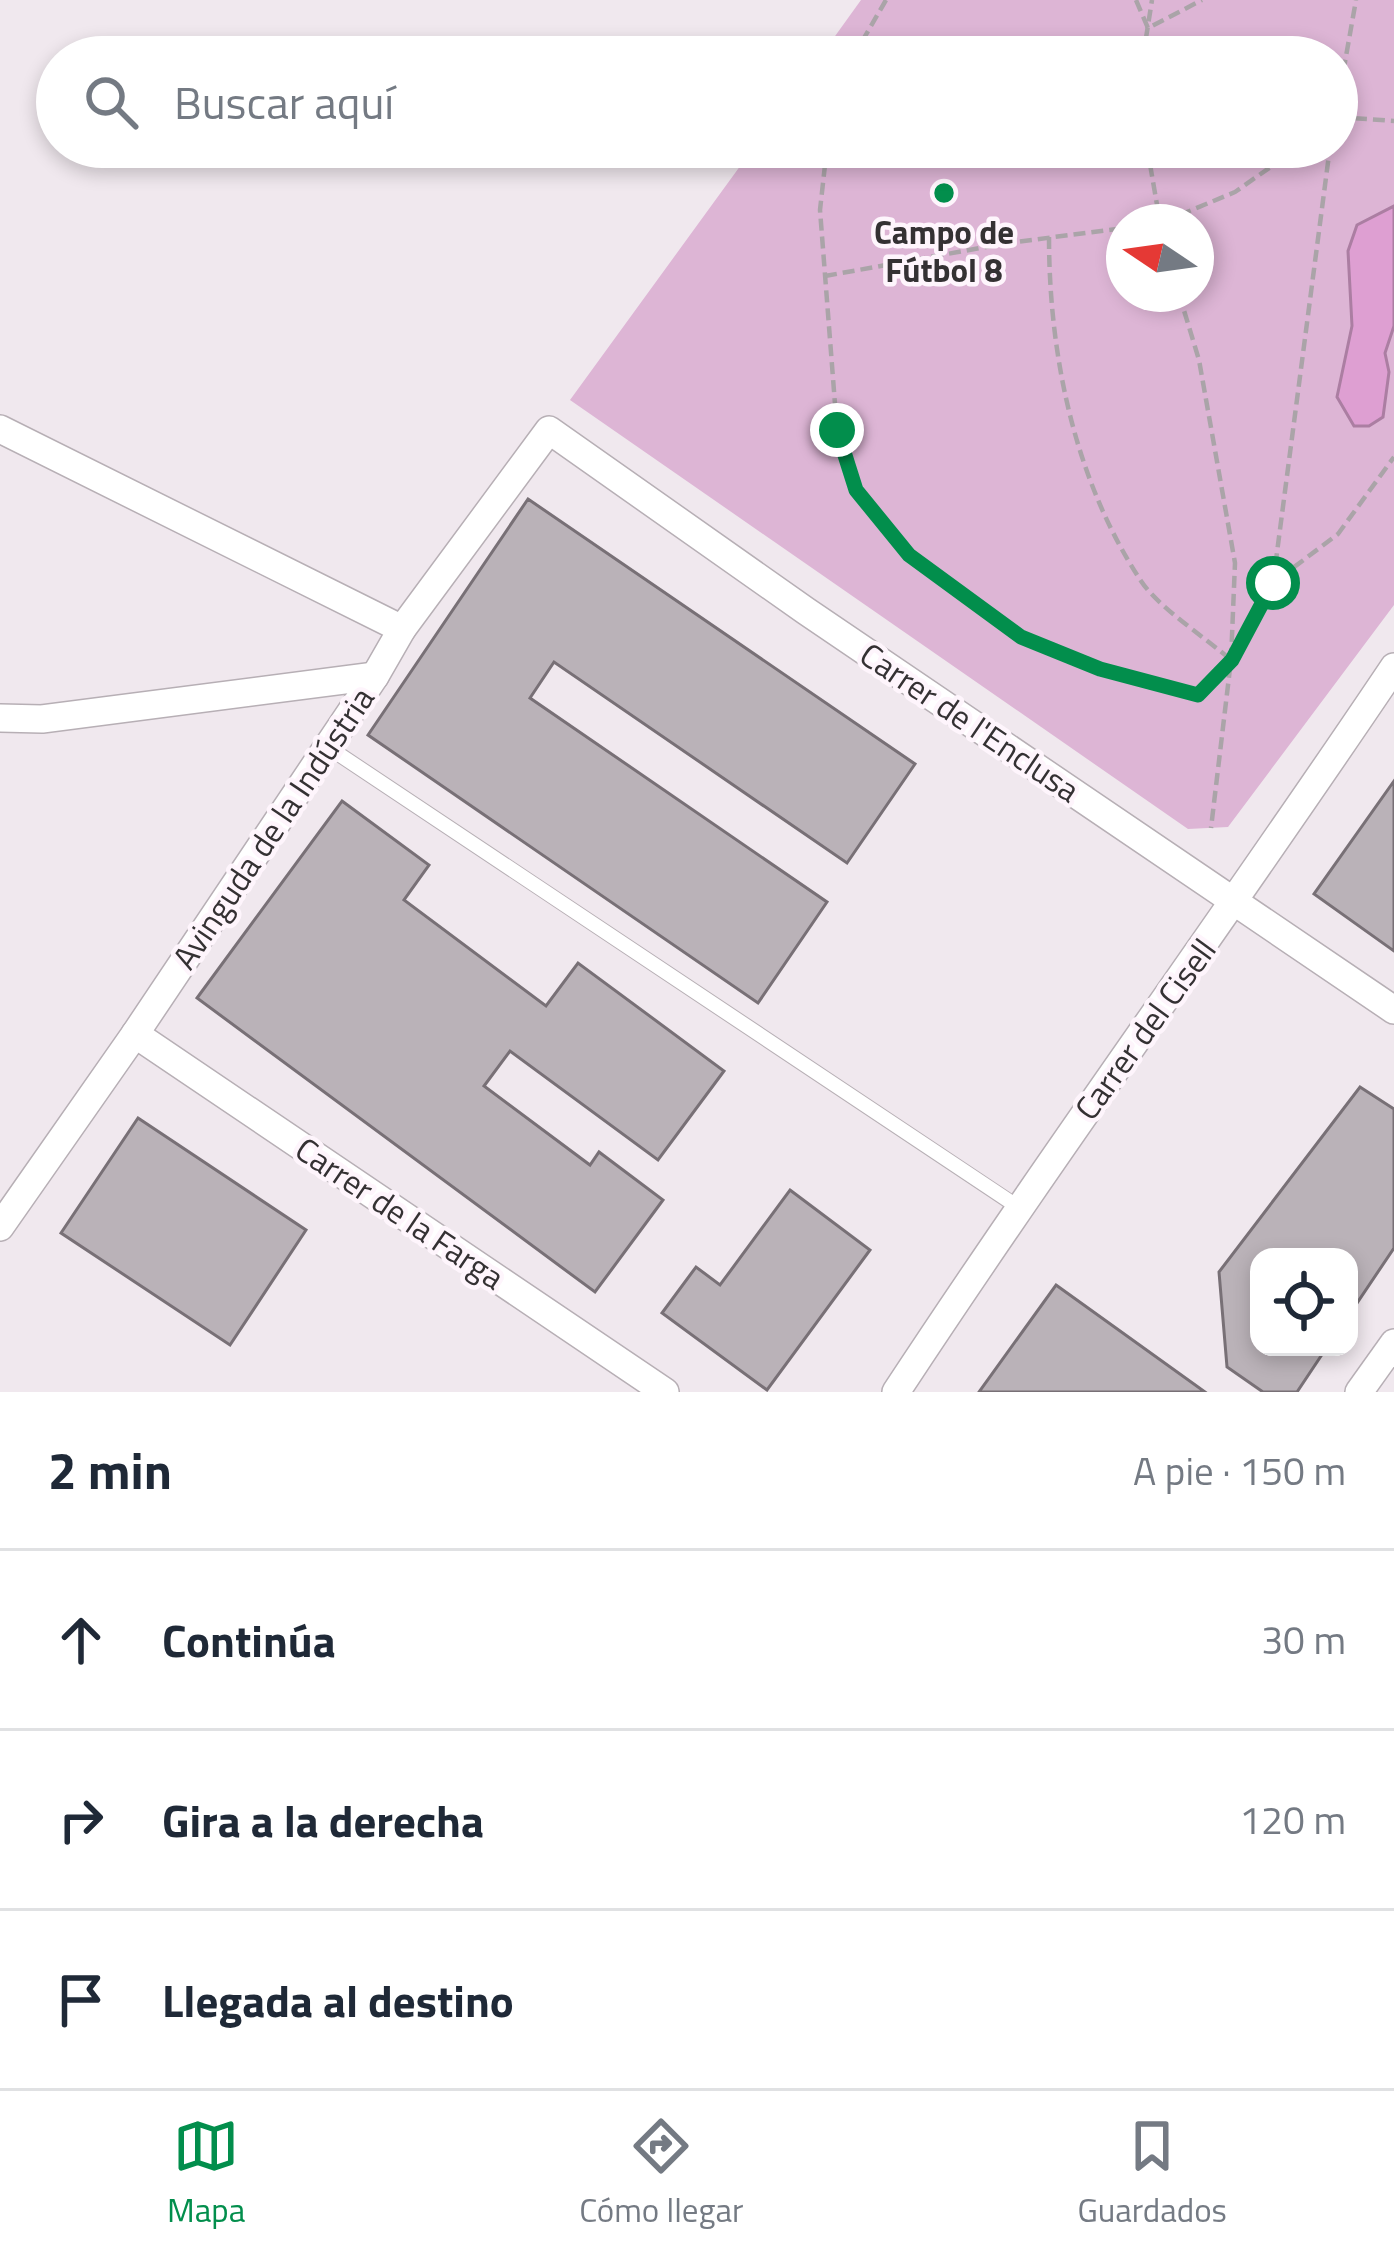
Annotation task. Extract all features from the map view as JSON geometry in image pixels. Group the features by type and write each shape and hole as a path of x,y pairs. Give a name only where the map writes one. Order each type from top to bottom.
{"street":[{"path":"0,429 402,629"},
{"name":"Avinguda de la Indústria","path":"0,1227 328,747 402,629 549,430"},
{"name":"Carrer de l'Enclusa","path":"549,430 806,611 1394,1010"},
{"name":"Carrer del Cisell","path":"896,1392 1018,1207 1237,902 1394,667"},
{"path":"0,718 42,719 375,676"},
{"name":"Carrer de la Farga","path":"135,1034 665,1392"},
{"path":"1359,1392 1394,1342"}],"lane":[{"path":"328,747 1018,1207"}],"path":[{"path":"865,36 886,0"},
{"path":"1136,0 1148,28"},
{"path":"1147,36 1152,0"},
{"path":"1148,28 1202,0"},
{"path":"1350,36 1356,0"},
{"path":"1358,118 1394,121"},
{"path":"825,168 820,210 837,430 856,490 909,555 1021,637 1100,669 1198,695 1232,660 1273,583 1327,168"},
{"path":"1151,168 1158,204"},
{"path":"1205,204 1235,192 1269,168"},
{"path":"825,276 1106,230"},
{"path":"1049,238 1049,289 1062,382 1091,485 1144,584 1232,660"},
{"path":"1184,312 1198,360 1235,562 1232,660 1211,828"},
{"path":"1273,583 1338,534 1394,457"}],"shaded area":[{"path":"861,0 1394,0 1394,605 1228,827 1188,829 570,400 739,168 1358,168 1358,36 835,36"},
{"path":"1394,206 1394,326 1385,353 1389,372 1383,417 1369,426 1354,426 1337,397 1352,326 1348,251 1357,225"}],"building":[{"path":"528,499 915,764 847,863 554,662 530,698 827,902 758,1003 368,735"},
{"path":"1394,781 1394,951 1314,894"},
{"path":"342,801 429,865 404,900 546,1006 578,963 724,1071 658,1160 510,1051 484,1086 590,1165 599,1152 663,1200 595,1292 197,998"},
{"path":"1360,1087 1394,1109 1394,1248 1358,1302 1358,1248 1250,1248 1250,1356 1321,1356 1297,1392 1263,1392 1227,1367 1219,1272"},
{"path":"138,1118 306,1230 230,1345 61,1233"},
{"path":"790,1190 870,1250 767,1390 662,1313 696,1267 720,1285"},
{"path":"1056,1285 1205,1392 979,1392"}],"place":[{"name":"Campo de Fútbol 8","path":"944,193"}],"route":[{"path":"837,430 856,490 909,555 1021,637 1100,669 1198,695 1232,660 1273,583"}]}
